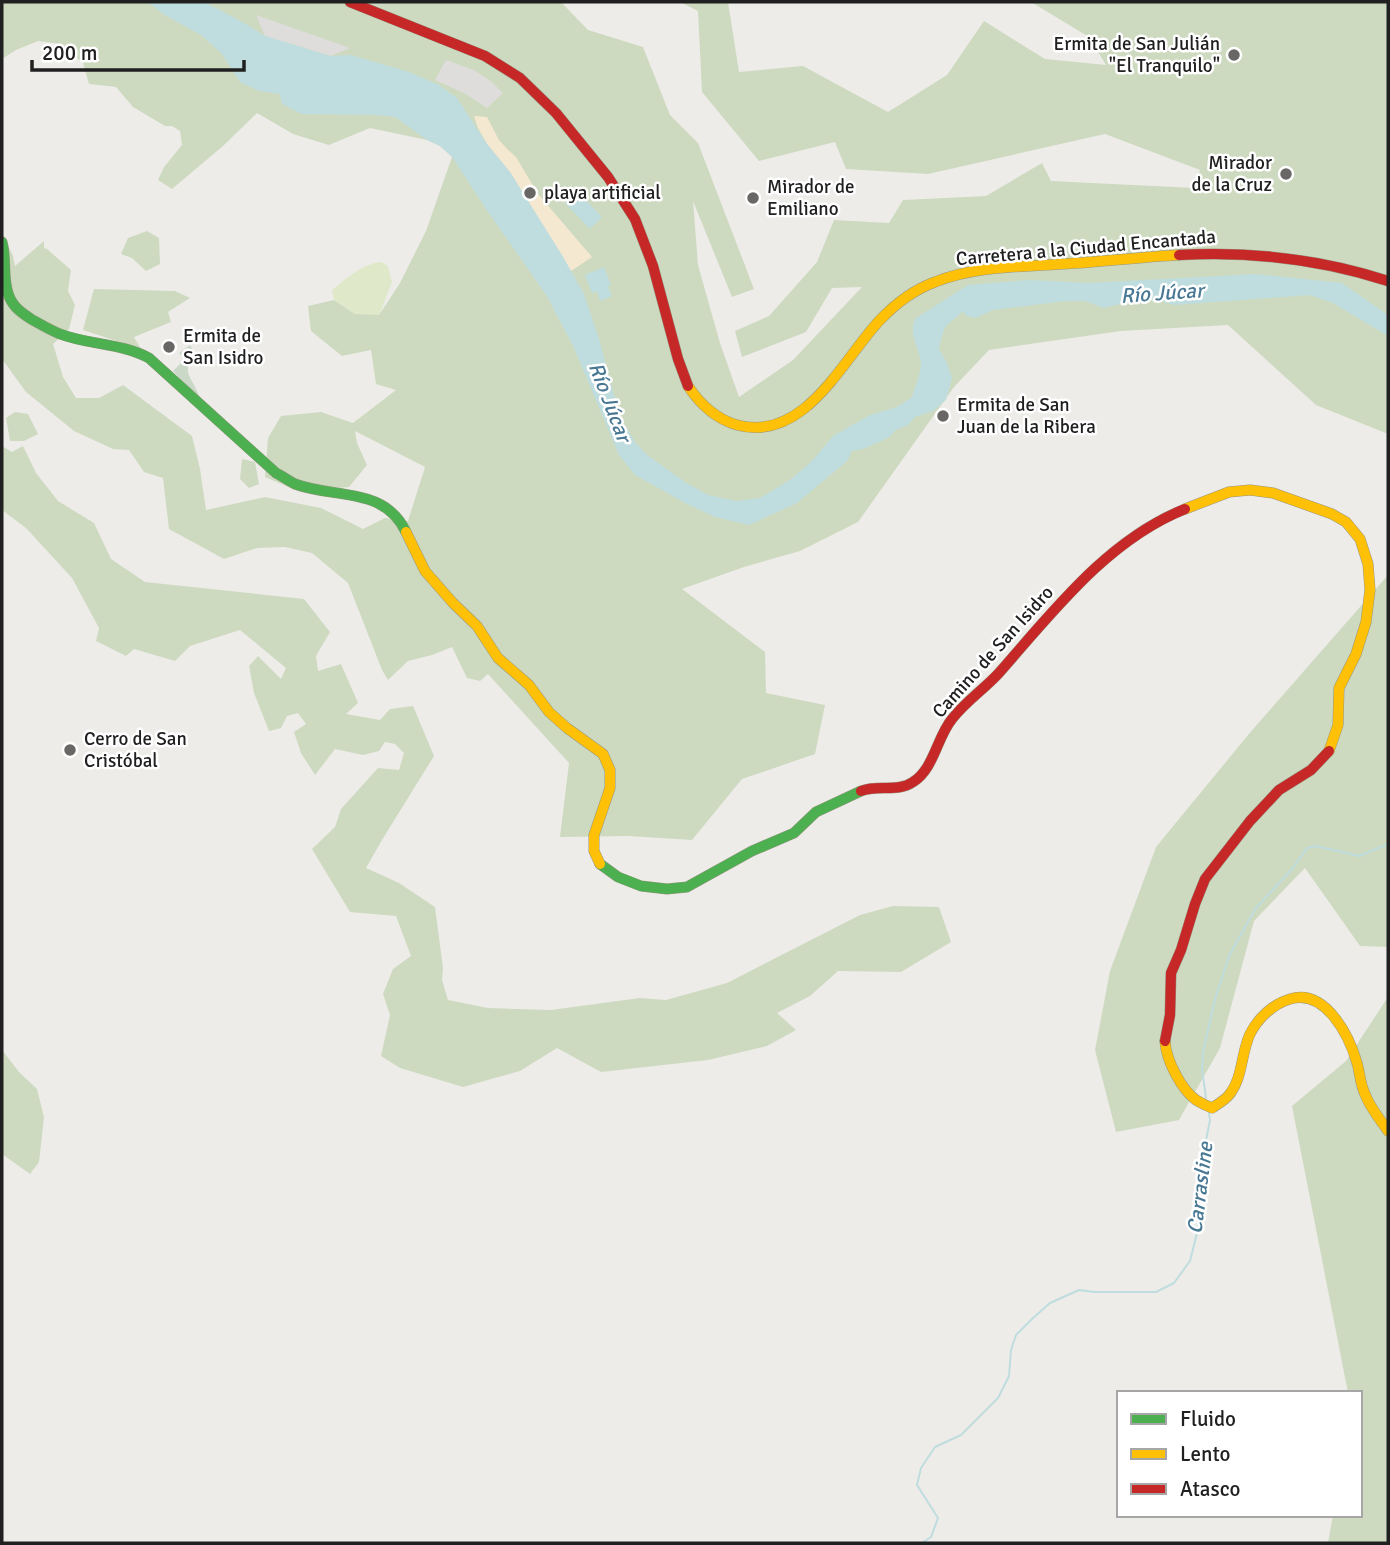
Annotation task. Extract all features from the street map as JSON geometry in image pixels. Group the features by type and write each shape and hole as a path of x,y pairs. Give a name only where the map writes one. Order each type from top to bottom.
{"street":[{"name":"Carretera a la Ciudad Encantada","path":"351,2 484,56 511,72 542,98 599,165 633,216 649,258 688,386 707,409 737,425 770,426 796,416 817,397 892,308 925,286 956,275 1017,268 1231,254 1268,255 1317,262 1388,281"},
{"name":"Camino de San Isidro","path":"2,242 9,296 23,313 44,327 64,335 146,354 276,474 296,484 372,500 387,507 404,527 425,571 477,626 498,658 529,685 549,712 603,754 610,770 610,788 594,835 594,851 600,864 618,877 641,886 667,889 687,887 752,851 794,833 816,812 839,801 867,789 902,788 916,781 927,768 947,725 960,709 993,679 1083,579 1124,545 1163,518 1229,492 1250,490 1273,493 1332,514 1346,522 1360,539 1368,564 1370,590 1363,633 1339,688 1338,725 1334,738 1329,751 1311,770 1279,790 1250,821 1205,879 1171,973 1170,1015 1164,1043 1170,1063 1182,1084 1196,1100 1212,1108 1229,1095 1237,1081 1248,1038 1258,1020 1273,1006 1289,998 1304,997 1317,1001 1332,1013 1344,1031 1356,1060 1364,1093 1388,1131"}],"green space":[{"path":"2,2 561,2 588,30 643,47 670,115 698,143 754,289 732,297 693,201 698,265 720,343 739,397 793,360 862,287 832,288 806,332 742,357 735,331 769,316 817,262 834,220 889,223 903,200 986,196 1042,163 1051,181 1195,188 1200,170 1105,134 928,174 846,169 835,142 759,161 702,92 698,11 680,2 728,2 739,72 803,66 888,112 947,75 984,21 1045,59 1106,65 1089,37 1031,2 1388,2 1388,434 1316,405 1228,325 1121,331 989,350 954,387 858,522 800,551 682,589 765,652 766,693 825,705 815,754 742,779 692,840 628,836 560,837 569,763 488,674 480,681 467,678 452,647 408,661 388,680 348,583 312,553 285,547 257,548 224,559 169,529 163,478 144,472 129,450 113,449 74,431 26,392 2,359 2,232 15,266 44,241 44,248 71,270 68,291 75,305 69,329 53,344 63,377 76,398 99,398 123,385 192,436 206,510 265,497 321,508 363,529 385,518 408,521 425,467 355,431 357,443 367,465 349,487 298,491 265,477 268,438 281,416 321,412 353,423 396,390 376,384 371,350 342,356 311,331 308,306 334,300 355,314 379,315 400,283 426,231 452,157 440,146 427,140 370,128 329,145 293,134 257,113 172,189 158,180 164,167 182,145 180,131 172,126 165,126 133,107 116,87 89,84 83,63 61,44 38,41 2,59"},
{"path":"147,231 159,238 160,264 146,271 132,258 121,254 128,238"},
{"path":"381,262 388,266 392,282 379,316 355,314 334,300 332,290 349,276"},
{"path":"94,289 175,291 190,298 168,312 171,322 134,337 141,349 83,330"},
{"path":"190,345 195,354 190,361 188,372 200,400 173,371 185,359 179,353"},
{"path":"15,412 28,414 38,434 24,441 10,441 6,418"},
{"path":"2,446 12,452 23,446 36,473 58,501 94,523 111,559 145,582 304,599 330,632 316,656 318,671 341,664 358,703 346,714 380,720 390,709 413,706 434,756 366,868 399,883 435,907 443,968 442,980 448,1000 488,1008 551,1010 640,998 666,1000 727,983 860,915 893,906 939,907 951,942 901,972 838,971 810,996 777,1013 796,1030 767,1046 708,1060 601,1072 557,1048 520,1071 463,1087 400,1068 381,1056 390,1015 383,994 393,969 411,956 396,916 350,912 312,849 335,827 341,809 378,768 399,770 404,753 395,744 385,742 379,751 363,755 335,749 315,775 301,753 294,732 306,724 298,713 287,716 281,728 269,731 254,693 249,666 258,656 281,679 286,668 240,630 190,646 175,661 134,649 126,656 96,641 99,628 72,578 26,528 2,510"},
{"path":"242,459 255,462 259,484 249,488 240,479"},
{"path":"1388,575 1388,947 1360,946 1305,868 1254,921 1220,1048 1179,1120 1116,1132 1095,1050 1110,971 1156,847 1248,735"},
{"path":"1388,997 1388,1543 1328,1543 1333,1517 1362,1517 1362,1391 1348,1391 1292,1106 1346,1061"},
{"path":"2,1050 37,1089 44,1117 39,1162 30,1174 2,1154"}],"sand":[{"name":"playa artificial","path":"474,116 487,117 499,140 516,157 538,194 592,257 571,271 510,172 487,144"}],"shaded area":[{"path":"256,15 350,48 331,56 265,36"},
{"path":"446,60 474,70 503,93 487,108 466,94 435,80"}],"water":[{"name":"Río Júcar","path":"148,2 205,2 265,36 330,56 351,55 409,72 439,85 457,98 487,144 510,172 584,294 620,417 635,442 647,455 708,495 736,501 760,498 790,480 812,461 833,436 870,415 897,407 912,397 921,363 913,335 916,318 968,285 1029,280 1088,283 1255,274 1342,283 1388,315 1388,336 1331,302 1309,295 1174,305 1157,300 1129,302 1104,308 1085,301 1066,301 993,310 976,318 966,316 963,311 944,329 939,349 952,378 946,400 933,411 915,417 888,438 852,451 847,461 797,503 749,525 715,517 635,475 619,455 574,348 547,296 452,157 440,146 395,117 302,114 282,104 280,94 259,91 240,82 222,54 201,35 163,14"},
{"path":"577,191 602,217 590,229 565,203"},
{"path":"604,267 612,296 600,301 597,291 592,293 585,275"}],"waterway":[{"path":"1206,1098 1202,1069 1203,1052 1215,999 1229,956 1255,909 1292,869 1307,848 1316,846 1359,856 1388,844"},
{"name":"Carrasline","path":"922,1543 931,1537 938,1518 917,1485 921,1468 935,1447 961,1435 998,1398 1009,1376 1011,1350 1016,1335 1050,1303 1079,1290 1156,1292 1174,1283 1190,1261 1198,1229 1202,1161 1209,1113"}],"traffic: fast":[{"path":"2,242 7,290 13,303 24,314 60,334 127,349 149,358 276,473 295,484 372,501 397,517 406,532"},
{"path":"600,864 618,877 641,886 667,889 687,887 752,851 794,833 816,812 861,791"}],"traffic: slow":[{"path":"688,386 709,410 729,422 761,427 782,422 802,411 819,395 885,315 905,298 927,285 966,273 998,268 1179,255"},
{"path":"1185,509 1229,492 1250,490 1273,493 1332,514 1346,522 1360,539 1368,564 1370,590 1366,622 1356,654 1339,688 1338,725 1329,751"},
{"path":"406,532 425,571 477,626 498,658 529,685 549,712 603,754 610,770 610,788 594,835 594,851 600,864"},
{"path":"1165,1041 1171,1065 1180,1082 1196,1100 1212,1108 1226,1099 1234,1088 1250,1034 1262,1017 1278,1004 1290,999 1303,997 1314,1000 1334,1016 1342,1028 1353,1052 1367,1099 1388,1131"}],"traffic: jam":[{"path":"350,2 485,56 520,78 556,113 608,177 635,219 653,266 688,386"},
{"path":"1179,255 1232,254 1285,258 1337,267 1388,281"},
{"path":"861,791 901,787 920,776 957,713 998,674 1082,580 1130,539 1185,509"},
{"path":"1165,1041 1170,1015 1171,973 1205,879 1250,821 1279,790 1311,770 1329,751"}],"place":[{"name":"Ermita de San Julián \"El Tranquilo\"","path":"1234,55"},
{"name":"Mirador de la Cruz","path":"1286,174"},
{"name":"playa artificial","path":"530,193"},
{"name":"Mirador de Emiliano","path":"753,198"},
{"name":"Ermita de San Isidro","path":"169,347"},
{"name":"Ermita de San Juan de la Ribera","path":"943,416"},
{"name":"Cerro de San Cristóbal","path":"70,750"}]}
